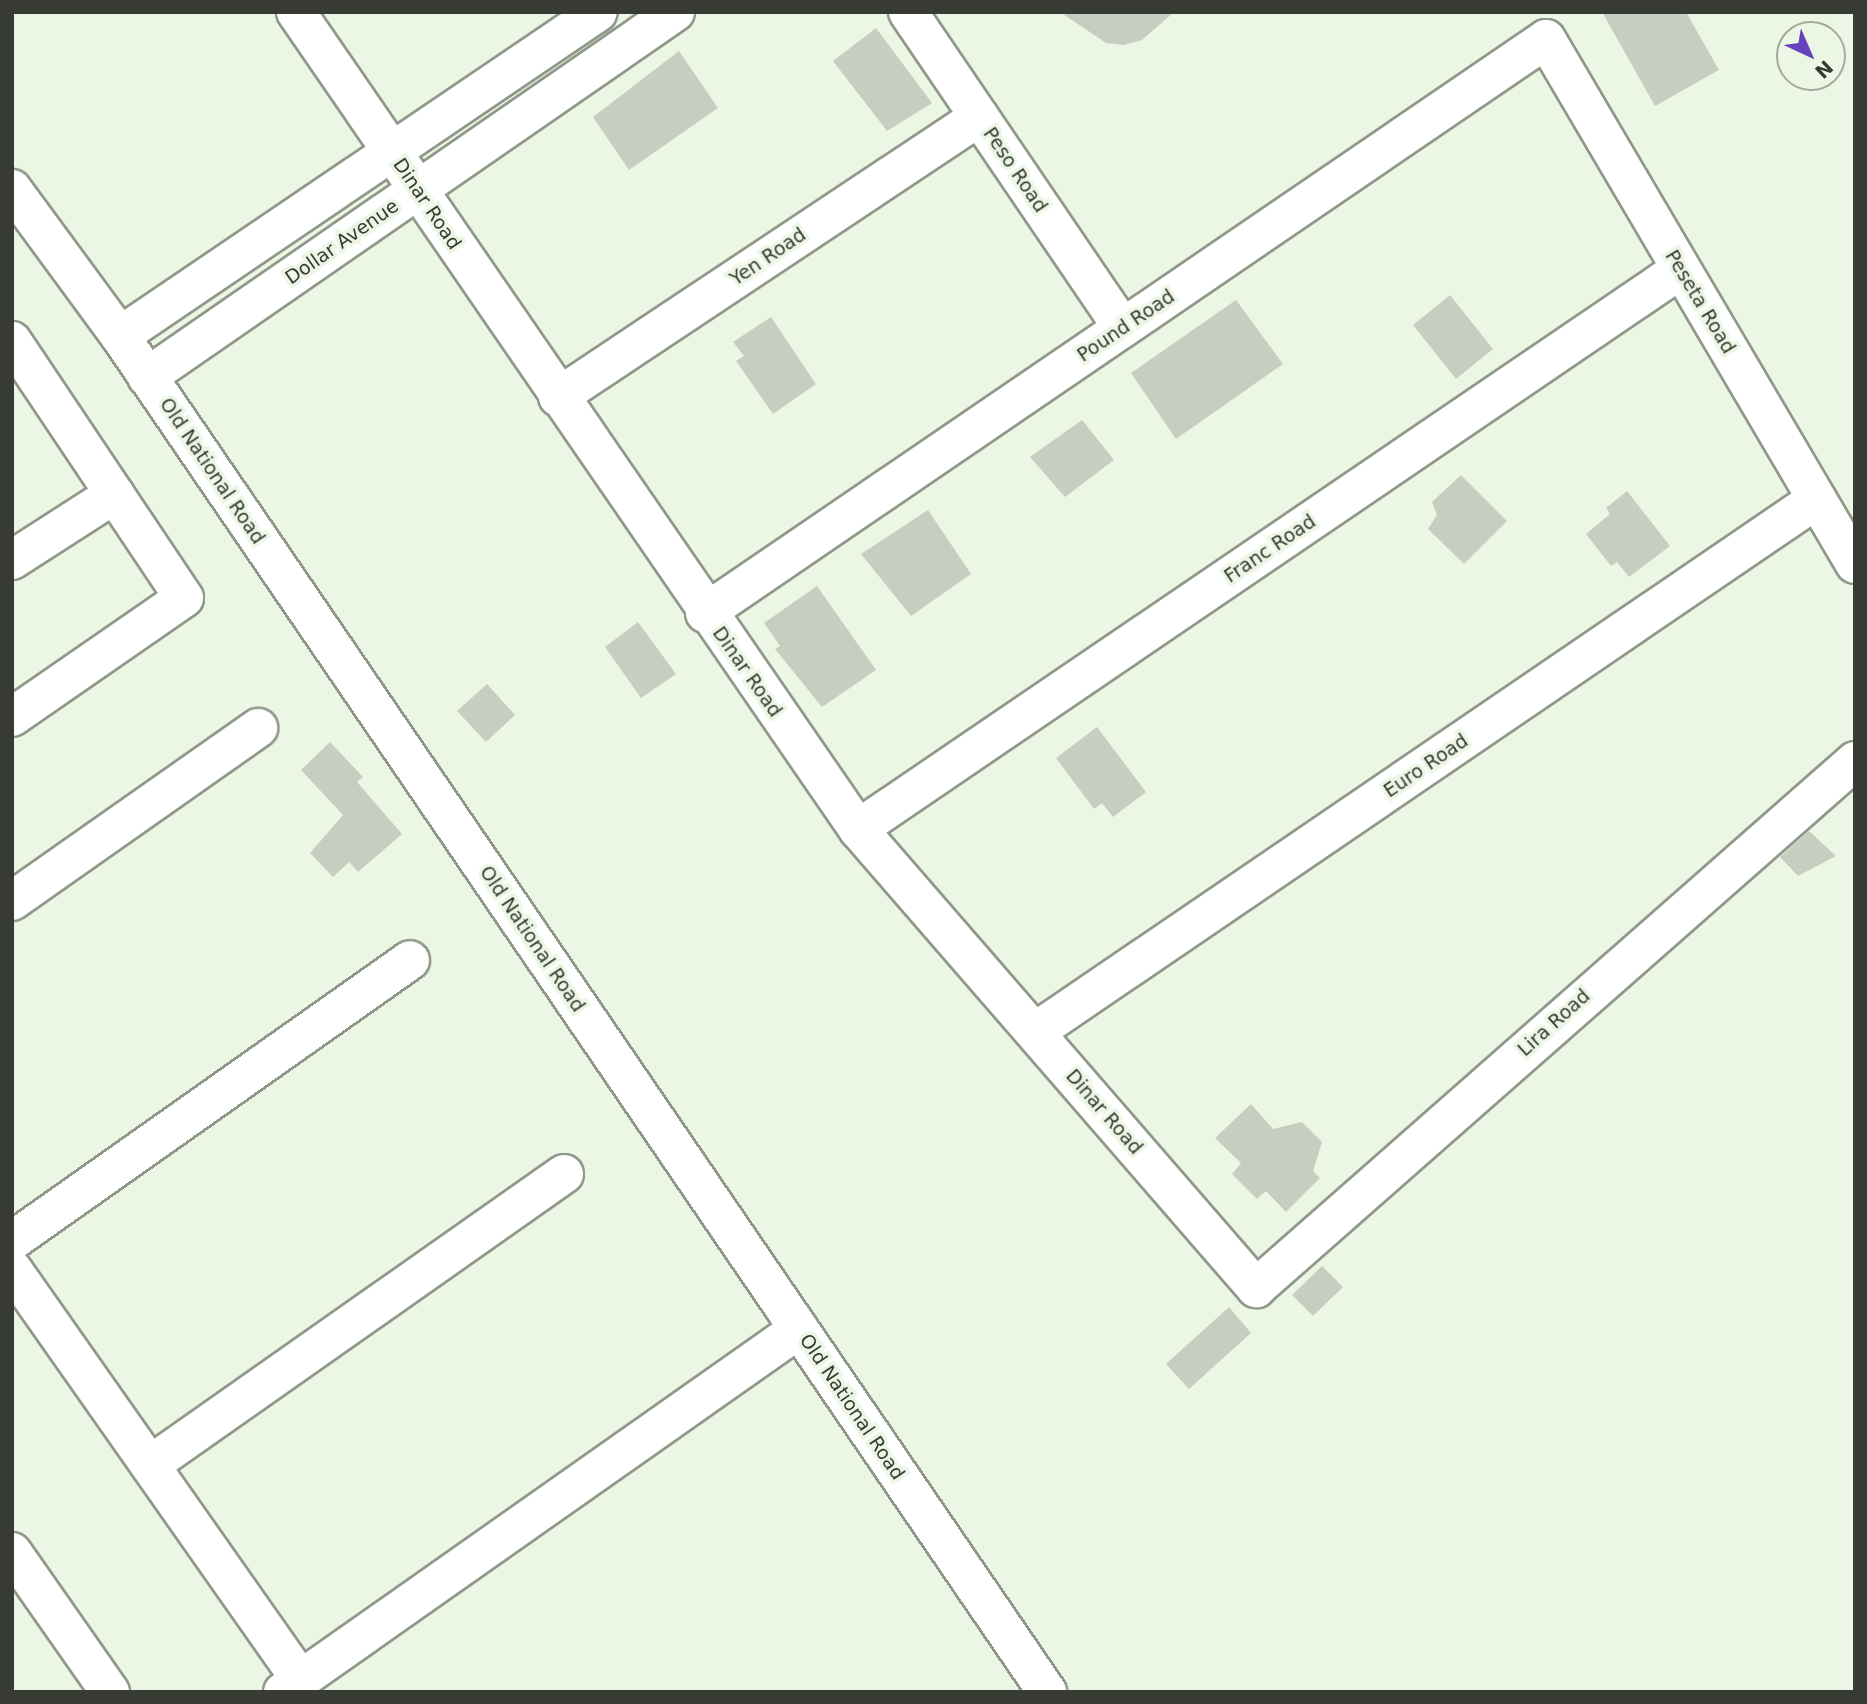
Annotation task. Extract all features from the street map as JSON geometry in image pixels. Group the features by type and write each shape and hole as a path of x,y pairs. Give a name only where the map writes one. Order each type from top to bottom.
{"street":[{"name":"Dinar Road","path":"296,12 705,613 858,829 1256,1288"},
{"path":"120,336 598,12"},
{"name":"Dollar Avenue","path":"147,376 675,12"},
{"name":"Peso Road","path":"908,12 1123,328"},
{"name":"Peseta Road","path":"1546,39 1855,564"},
{"name":"Pound Road","path":"705,613 1546,39"},
{"name":"Yen Road","path":"558,397 979,117"},
{"name":"Old National Road","path":"12,189 120,336 1047,1692"},
{"name":"Franc Road","path":"858,829 1681,269"},
{"path":"12,341 184,598 12,717"},
{"path":"12,561 115,494"},
{"name":"Euro Road","path":"1035,1032 1816,499"},
{"path":"12,901 258,728"},
{"name":"Lira Road","path":"1256,1288 1855,761"},
{"path":"12,1241 411,960"},
{"path":"150,1465 564,1174"},
{"path":"12,1269 150,1465 292,1686 799,1329"},
{"path":"12,1552 110,1692"}],"building":[{"path":"1060,12 1174,12 1142,40 1124,45 1106,43"},
{"path":"1602,12 1686,12 1719,70 1655,106"},
{"path":"876,28 932,103 887,131 833,61"},
{"path":"679,51 718,108 629,170 593,117"},
{"path":"1450,295 1493,349 1456,379 1413,325"},
{"path":"1236,300 1283,364 1176,439 1131,373"},
{"path":"771,317 816,384 773,414 736,361 744,356 733,342"},
{"path":"1082,420 1114,460 1065,497 1030,457"},
{"path":"1461,475 1507,521 1464,564 1428,529 1437,515 1432,502"},
{"path":"1627,491 1670,546 1629,577 1617,562 1611,566 1586,534 1610,514 1606,508"},
{"path":"928,510 971,574 911,616 861,554"},
{"path":"817,586 876,670 822,707 775,649 780,646 764,623"},
{"path":"638,622 676,674 641,698 605,647"},
{"path":"487,684 515,715 486,742 457,711"},
{"path":"1097,727 1146,792 1113,817 1102,803 1094,809 1056,758"},
{"path":"330,742 363,777 357,782 402,834 358,872 349,862 333,877 310,853 343,815 301,770"},
{"path":"1809,831 1836,856 1798,876 1780,857"},
{"path":"1251,1104 1273,1129 1302,1122 1322,1142 1313,1171 1320,1178 1286,1212 1266,1191 1257,1199 1232,1174 1241,1163 1215,1138"},
{"path":"1322,1266 1343,1287 1313,1316 1292,1295"},
{"path":"1229,1307 1251,1333 1189,1389 1166,1364"}]}
